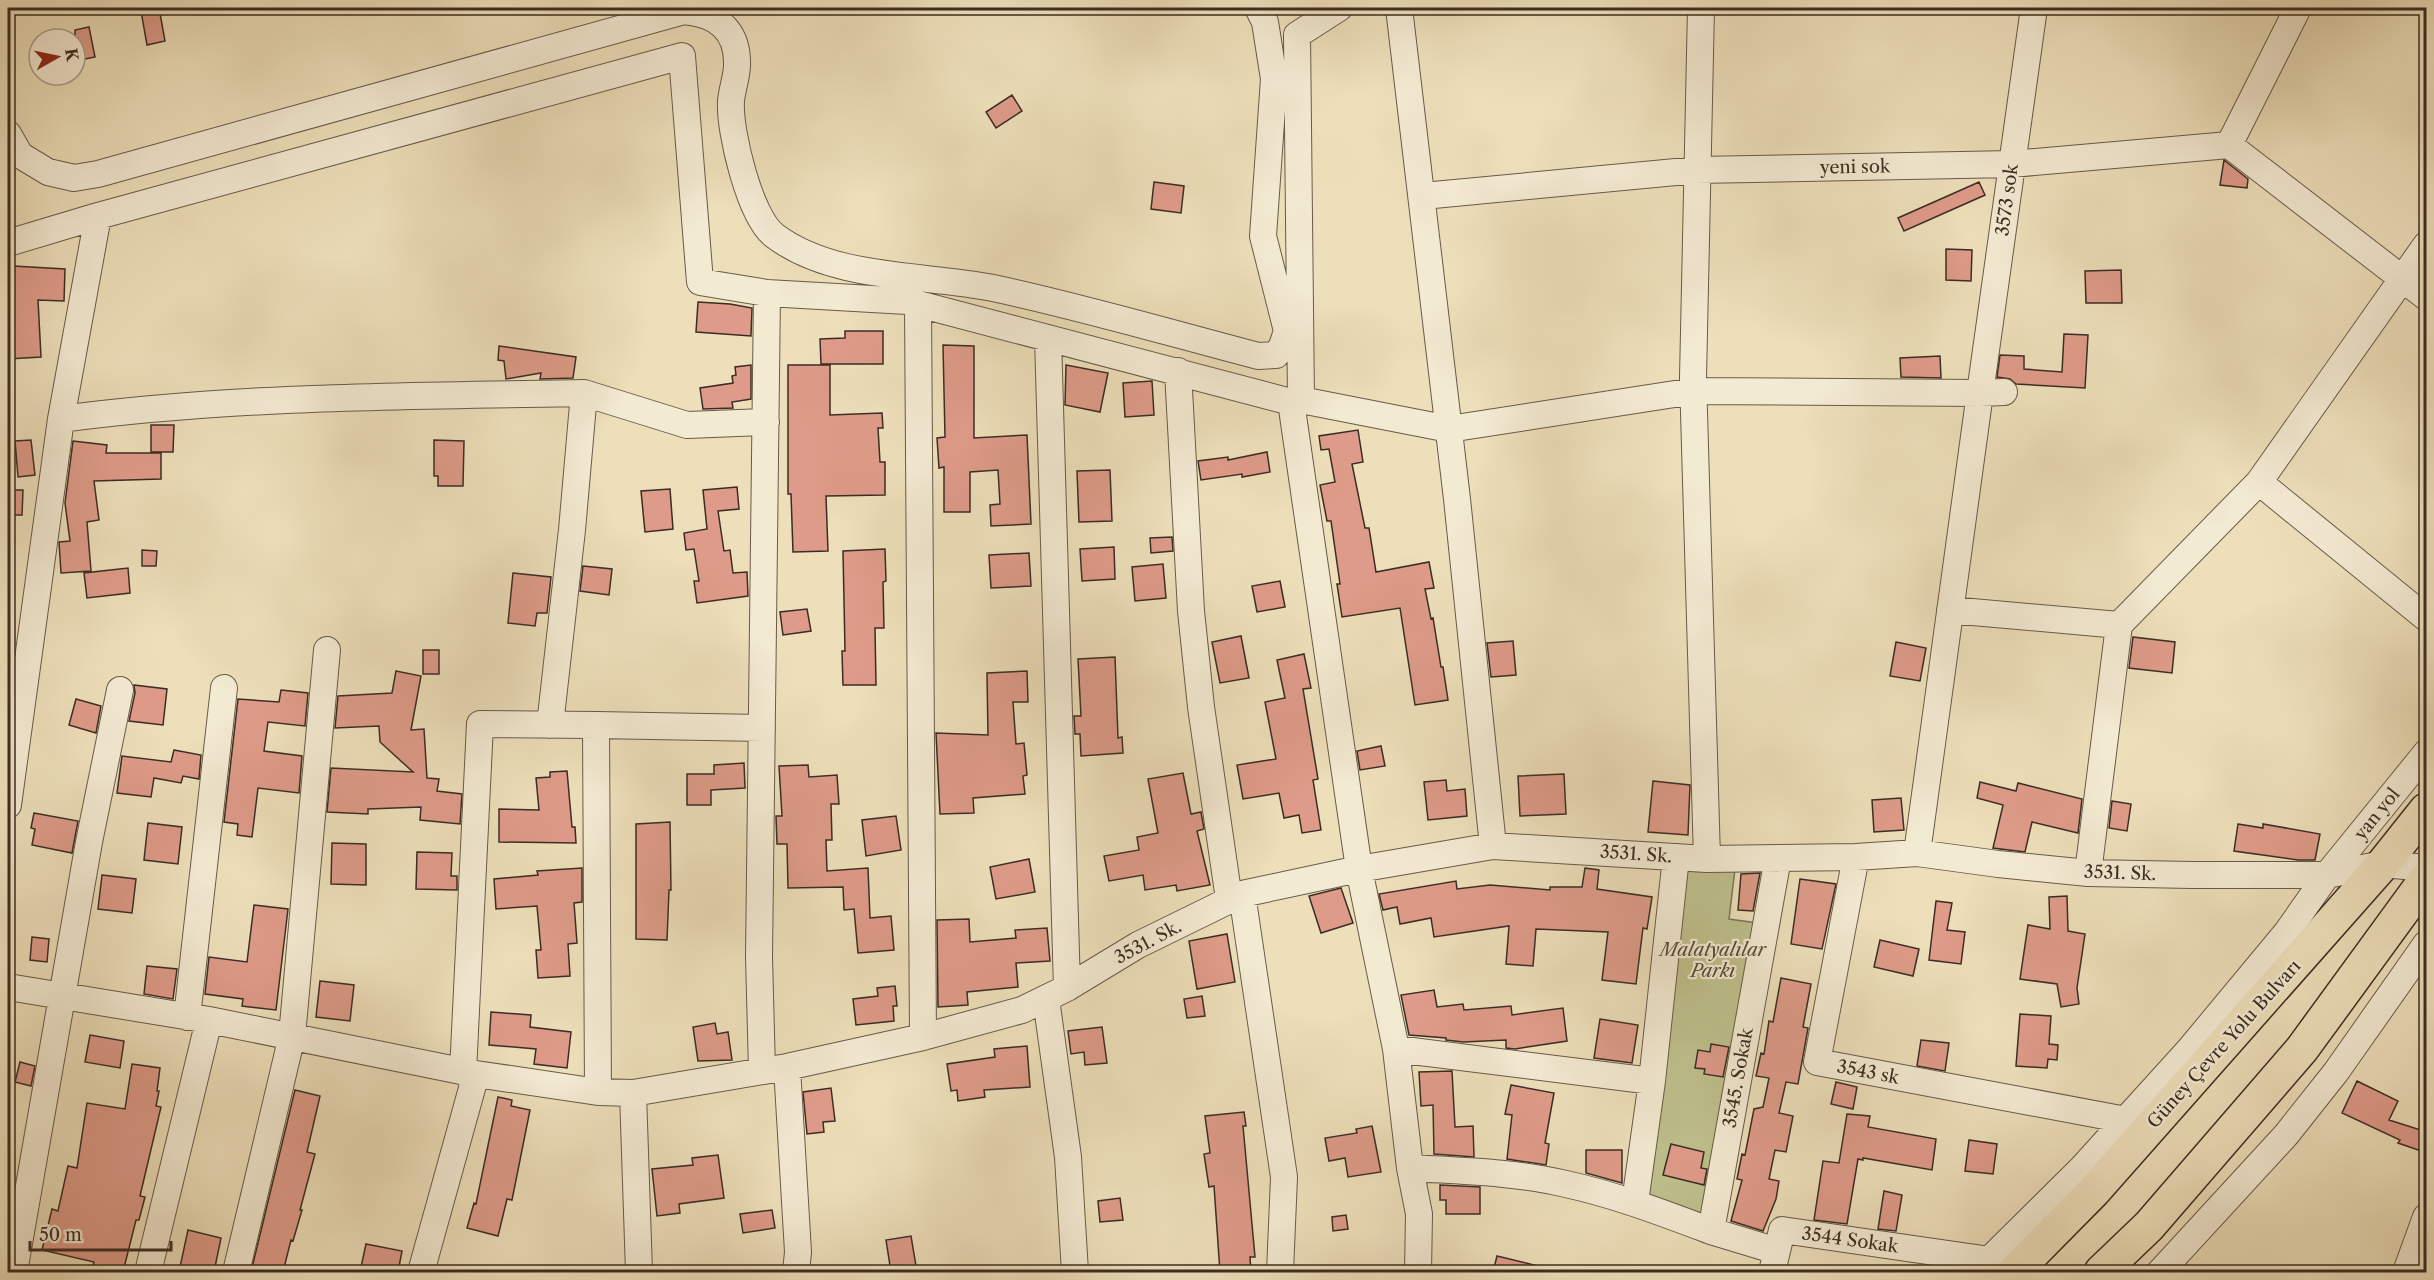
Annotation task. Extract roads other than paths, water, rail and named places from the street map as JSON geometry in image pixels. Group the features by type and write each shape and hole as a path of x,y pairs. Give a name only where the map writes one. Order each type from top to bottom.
{"highway":[{"name":"Güney Çevre Yolu Bulvarı","path":"1994,1268 2093,1192 2384,864 2427,810"},
{"path":"2101,1272 2149,1226 2302,1049 2427,879"}],"street":[{"path":"8,134 20,154 48,172 74,178 99,174 684,11 702,13 716,19 731,35 736,51 737,66 731,102 734,139 744,181 771,233 791,248 815,259 880,272 992,288 1258,356 1276,355 1287,331 1263,236 1274,79 1265,22 1258,8"},
{"path":"1339,8 1297,35 1296,401 1359,869 1396,1049 1410,1168 1419,1214 1418,1272"},
{"path":"1399,8 1423,196 1493,846"},
{"path":"1701,8 1694,391 1707,859"},
{"name":"3573 sok","path":"1917,853 1950,610 1992,392 2012,164 2034,8"},
{"path":"2298,8 2229,146 2427,297"},
{"path":"8,243 98,216 682,56 700,282 767,293 907,301 1296,401 1449,429 1694,391 1992,392"},
{"name":"yeni sok","path":"1423,196 1698,170 2012,164 2229,146"},
{"path":"8,805 61,419 98,216"},
{"path":"2088,873 2119,625 2259,482 2427,245"},
{"path":"762,1071 759,957 767,293"},
{"path":"918,304 922,1037"},
{"path":"1048,338 1056,994 1075,1272"},
{"path":"1178,371 1191,611 1201,707 1284,1177 1280,1272"},
{"path":"61,419 129,410 377,396 584,393 687,425 766,422"},
{"path":"550,725 572,530 584,393"},
{"path":"2259,482 2427,618"},
{"path":"1950,610 2119,625"},
{"path":"236,1272 292,1036 327,650"},
{"path":"148,1272 198,1019 224,688"},
{"path":"14,1272 89,842 120,690"},
{"path":"421,1272 470,1073 480,724 762,728"},
{"path":"596,724 598,1092"},
{"name":"yan yol","path":"1994,1268 2189,1050 2287,932 2326,875 2427,753"},
{"name":"3531. Sk.","path":"8,987 292,1036 470,1073 598,1092 633,1093 787,1067 922,1037 1022,1010 1056,994 1138,945 1236,897 1359,869 1493,846 1707,859 1856,857 1917,853 2088,873 2326,875 2384,864 2427,868"},
{"path":"1635,1202 1652,1080 1676,857"},
{"name":"3543 sk","path":"1856,857 1817,1062 2126,1120"},
{"name":"3545. Sokak","path":"1711,1231 1778,858"},
{"path":"2160,1272 2286,1135 2336,1072 2427,944"},
{"path":"1396,1049 1652,1080"},
{"path":"787,1067 798,1252 796,1272"},
{"path":"633,1093 639,1272"},
{"path":"1410,1168 1492,1172 1564,1183 1635,1202 1711,1231 1777,1251"},
{"path":"2406,1272 2427,1217"},
{"name":"3544 Sokak","path":"1777,1251 1994,1268"}],"park label":[{"name":"Malatyalılar Parkı","path":"1713,960"}]}
